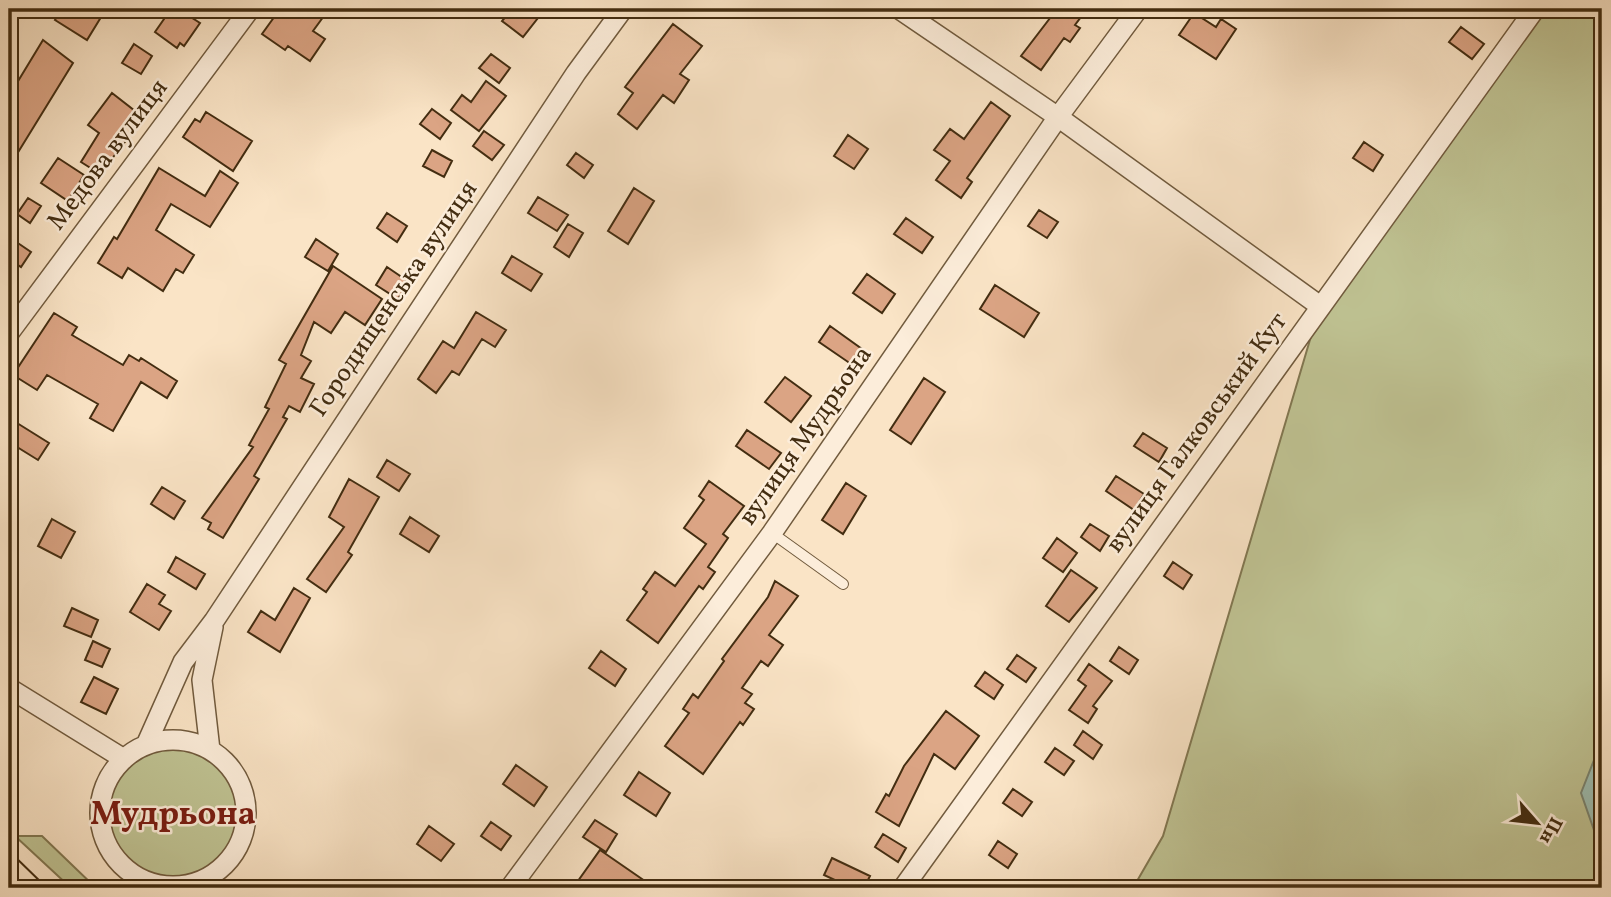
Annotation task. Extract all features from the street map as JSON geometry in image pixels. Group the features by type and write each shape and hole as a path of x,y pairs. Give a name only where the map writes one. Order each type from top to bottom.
{"street":[{"name":"Медова вулиця","path":"9,333 250,9"},
{"name":"Городищенська вулиця","path":"146,745 183,662 214,621 560,96 623,9"},
{"path":"900,9 1058,117 1320,306"},
{"name":"вулиця Мудрьона","path":"510,888 772,533 1058,117 1138,9"},
{"name":"вулиця Галковський Кут","path":"903,888 1535,9"},
{"name":"Городищенська вулиця","path":"209,750 202,680 214,621"},
{"path":"9,688 124,759"},
{"path":"185,741 209,750 229,767 240,783 246,809 244,827 237,847 223,865 203,879 180,886 164,886 140,878 124,867 108,845 101,823 102,799 111,775 124,759 146,745 185,741"}],"lane":[{"path":"772,533 843,584"}],"green space":[{"path":"1535,9 1602,9 1602,888 1133,888 1163,836 1320,306"},
{"path":"173,743 200,748 223,763 238,786 243,813 238,840 223,863 200,878 173,883 146,878 123,863 108,840 103,813 108,786 123,763 146,748"},
{"path":"15,836 42,836 96,888 71,888"}],"water":[{"path":"1602,715 1602,853 1581,793 1596,755"}],"building":[{"path":"62,9 106,9 87,40 55,20"},
{"path":"171,9 178,9 200,23 184,46 180,43 177,48 155,32"},
{"path":"280,9 329,9 313,31 325,39 310,61 288,46 285,50 262,34"},
{"path":"512,9 545,9 523,37 502,21"},
{"path":"1057,9 1087,9 1075,25 1080,28 1070,42 1064,38 1041,70 1021,56"},
{"path":"1194,13 1216,27 1221,19 1236,29 1216,59 1179,35"},
{"path":"673,24 702,46 680,74 689,80 674,103 663,95 637,129 618,114 633,93 625,87"},
{"path":"1461,27 1484,44 1472,59 1449,42"},
{"path":"43,40 73,63 9,167 9,96"},
{"path":"134,44 152,56 141,74 122,63"},
{"path":"491,54 510,68 499,83 479,68"},
{"path":"486,81 506,96 479,131 451,110 462,95 471,102"},
{"path":"112,93 135,111 119,131 128,138 100,174 81,162 99,133 88,125"},
{"path":"991,102 1010,116 967,178 972,182 961,198 936,180 950,161 934,150 950,129 964,139"},
{"path":"432,109 451,123 440,139 420,124"},
{"path":"206,112 252,141 233,171 183,137 195,119 200,122"},
{"path":"484,131 504,145 492,160 473,146"},
{"path":"848,135 868,149 854,169 834,156"},
{"path":"1364,142 1383,155 1373,171 1353,158"},
{"path":"432,150 452,161 444,177 423,166"},
{"path":"576,153 593,165 584,178 567,165"},
{"path":"58,158 84,175 68,201 41,183"},
{"path":"159,168 205,196 220,171 238,183 210,227 171,204 156,230 194,255 183,273 176,269 163,291 128,268 122,278 98,263 114,237 117,239"},
{"path":"634,188 654,201 628,244 608,231"},
{"path":"538,197 568,215 557,231 528,213"},
{"path":"28,198 41,206 30,223 17,214"},
{"path":"1039,210 1058,222 1047,238 1028,226"},
{"path":"387,213 407,226 397,242 377,228"},
{"path":"906,218 933,237 922,253 894,234"},
{"path":"568,224 583,233 569,257 554,247"},
{"path":"9,237 31,252 21,267 9,259"},
{"path":"316,239 338,254 328,271 305,257"},
{"path":"512,256 542,274 531,291 502,273"},
{"path":"333,266 382,299 365,325 345,312 331,333 314,322 301,355 311,361 301,378 314,384 300,412 289,406 283,417 287,419 254,476 259,479 223,538 208,529 211,523 202,518 253,447 249,445 269,409 265,407 286,364 279,360"},
{"path":"387,267 409,282 398,299 376,285"},
{"path":"867,274 895,294 882,313 853,293"},
{"path":"995,285 1039,313 1024,337 980,309"},
{"path":"476,312 506,330 495,347 482,339 459,375 452,371 436,393 418,379 443,341 454,348"},
{"path":"54,313 77,327 72,335 123,365 129,355 139,361 141,358 177,381 167,398 141,382 113,431 90,418 98,404 47,375 37,390 13,375"},
{"path":"830,326 862,349 851,364 819,342"},
{"path":"785,377 811,396 791,422 765,402"},
{"path":"924,378 945,392 911,444 890,430"},
{"path":"9,418 49,443 38,460 9,442"},
{"path":"747,430 781,453 769,469 736,446"},
{"path":"1143,433 1167,448 1159,462 1134,446"},
{"path":"387,460 410,474 399,491 377,477"},
{"path":"1116,476 1144,494 1134,510 1106,491"},
{"path":"349,479 379,497 348,552 352,555 326,592 307,579 344,527 329,517"},
{"path":"709,481 744,506 723,534 728,538 708,567 715,572 703,589 699,586 658,643 627,620 647,592 643,589 655,572 675,586 706,544 684,528 704,500 699,496"},
{"path":"846,483 866,496 843,534 822,520"},
{"path":"162,487 185,501 174,519 151,504"},
{"path":"410,517 439,536 429,552 400,534"},
{"path":"52,519 75,532 61,558 38,546"},
{"path":"1090,524 1109,536 1100,551 1081,537"},
{"path":"1057,538 1077,553 1063,572 1043,558"},
{"path":"176,557 205,574 196,589 168,572"},
{"path":"1173,562 1192,575 1183,589 1164,576"},
{"path":"1071,570 1097,588 1069,622 1046,606"},
{"path":"775,581 798,596 769,635 783,645 768,666 761,661 742,688 752,694 745,703 754,709 743,725 740,722 703,774 665,746 689,713 683,709 693,694 698,698 724,661 722,659 768,597"},
{"path":"147,584 165,595 159,604 171,611 159,630 130,612"},
{"path":"294,588 310,598 280,652 248,632 261,611 275,620"},
{"path":"72,608 98,620 91,637 64,626"},
{"path":"93,641 110,649 102,667 85,660"},
{"path":"1119,647 1138,660 1129,674 1110,661"},
{"path":"601,651 626,669 615,686 589,668"},
{"path":"1017,655 1036,668 1026,682 1007,669"},
{"path":"1089,664 1112,681 1093,706 1097,709 1088,723 1069,710 1086,686 1078,680"},
{"path":"985,672 1003,685 994,699 975,686"},
{"path":"94,677 118,689 106,714 81,702"},
{"path":"946,711 979,736 955,769 934,754 899,826 876,812 886,794 889,796 904,766"},
{"path":"1083,731 1102,745 1093,759 1074,745"},
{"path":"1055,748 1074,761 1064,775 1045,762"},
{"path":"516,765 547,787 534,806 503,784"},
{"path":"639,772 670,793 656,816 624,795"},
{"path":"1013,789 1032,802 1022,816 1003,803"},
{"path":"595,820 617,834 606,852 583,837"},
{"path":"491,822 511,836 501,850 481,836"},
{"path":"429,826 454,844 441,861 417,844"},
{"path":"883,834 906,848 898,862 875,847"},
{"path":"998,841 1017,854 1008,868 989,855"},
{"path":"600,850 655,888 573,888"},
{"path":"832,858 870,876 864,888 852,888 824,875"}],"tram line":[{"path":"9,851 47,888"},
{"path":"9,873 26,888"}],"district":[{"name":"Мудрьона","path":"173,816"}]}
